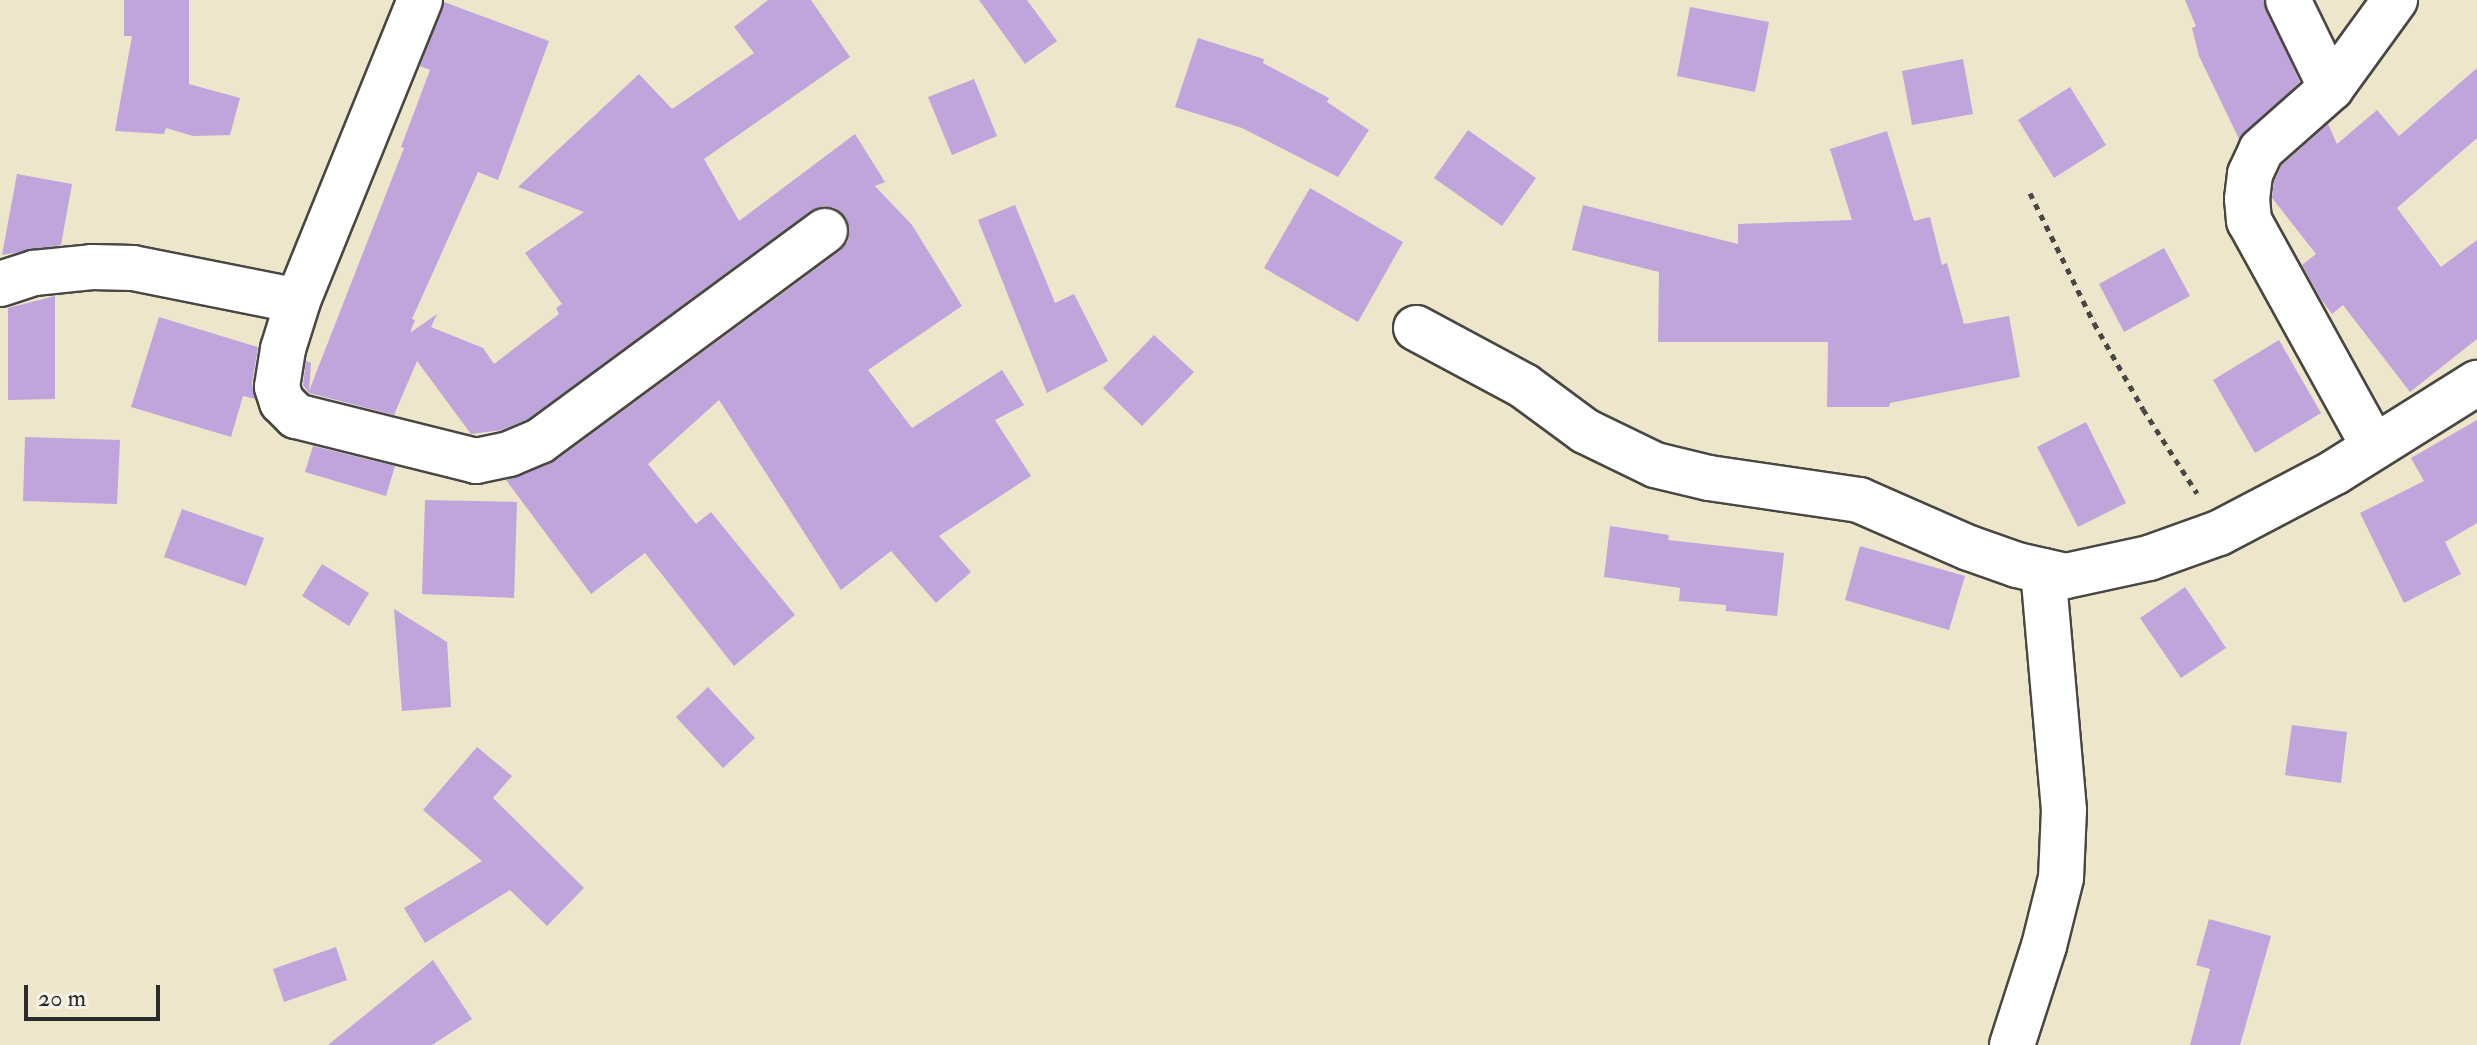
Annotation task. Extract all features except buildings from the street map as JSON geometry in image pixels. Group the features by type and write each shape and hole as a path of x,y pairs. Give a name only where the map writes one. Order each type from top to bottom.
{"street":[{"path":"420,0 298,301 283,349 277,387 282,402 296,416 476,461 509,454 540,441 825,231"},
{"path":"2288,0 2331,88"},
{"path":"2374,447 2249,221 2247,199 2255,161 2274,138 2331,88 2395,0"},
{"path":"0,284 34,273 92,267 133,268 298,301"},
{"path":"1416,328 1524,386 1585,431 1655,465 1709,478 1859,500 1969,548 2066,576 2149,558 2219,533 2374,447 2477,383"},
{"path":"2012,1045 2044,946 2061,878 2064,810 2043,571"}],"path":[{"path":"2030,193 2094,323 2219,533"}]}
